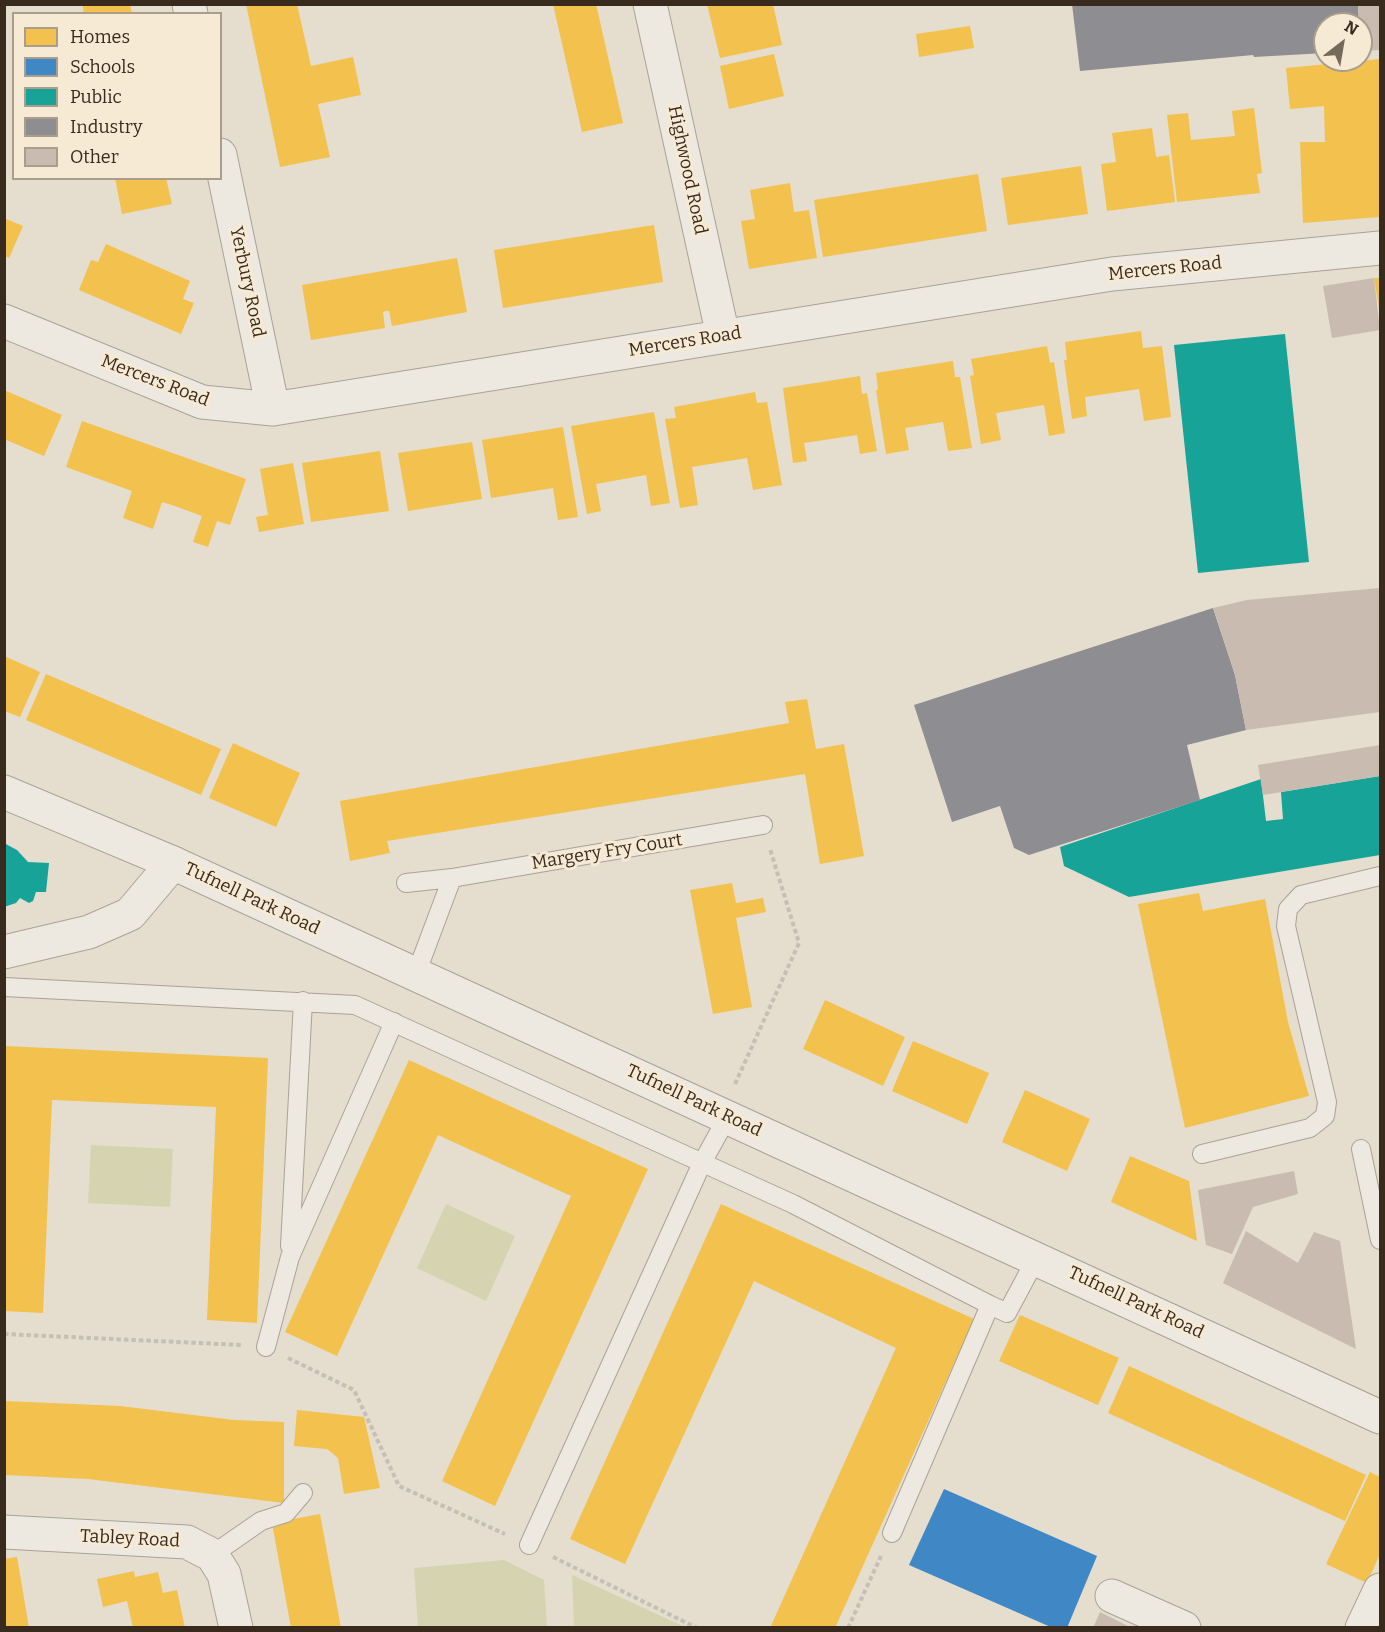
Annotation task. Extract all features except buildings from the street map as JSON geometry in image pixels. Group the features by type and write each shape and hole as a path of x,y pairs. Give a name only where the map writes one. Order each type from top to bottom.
{"street":[{"name":"Highwood Road","path":"650,4 723,336"},
{"name":"Yerbury Road","path":"222,165 273,408"},
{"name":"Mercers Road","path":"4,321 202,402 273,408 1112,274 1380,248"},
{"name":"Tufnell Park Road","path":"4,792 173,863 1380,1414"},
{"path":"4,951 89,932 130,914 173,863"},
{"name":"Tabley Road","path":"4,1532 187,1542 212,1555"},
{"path":"212,1555 224,1575 236,1628"},
{"path":"1362,1628 1380,1590"},
{"path":"1112,1596 1185,1628"}],"lane":[{"name":"Margery Fry Court","path":"406,883 452,878 763,825"},
{"path":"1202,1154 1310,1128 1324,1116 1327,1102 1286,926 1287,909 1301,895 1380,876"},
{"path":"416,974 452,878"},
{"path":"4,987 355,1005 793,1204 1007,1313 1037,1257"},
{"path":"290,1257 303,1001"},
{"path":"266,1347 290,1257 394,1022"},
{"path":"529,1545 724,1115"},
{"path":"1361,1149 1380,1240"},
{"path":"892,1533 990,1305"},
{"path":"212,1555 261,1521 286,1513 303,1493"}],"path":[{"path":"724,1115 799,943 763,825"},
{"path":"4,1334 266,1347 354,1389 399,1486 529,1545 698,1628"},
{"path":"848,1628 892,1533"}],"shaded area":[{"path":"91,1145 173,1149 170,1207 88,1203"},
{"path":"446,1204 515,1236 486,1301 417,1268"},
{"path":"504,1560 544,1580 547,1627 418,1627 414,1568"},
{"path":"572,1575 685,1627 574,1627"}]}
